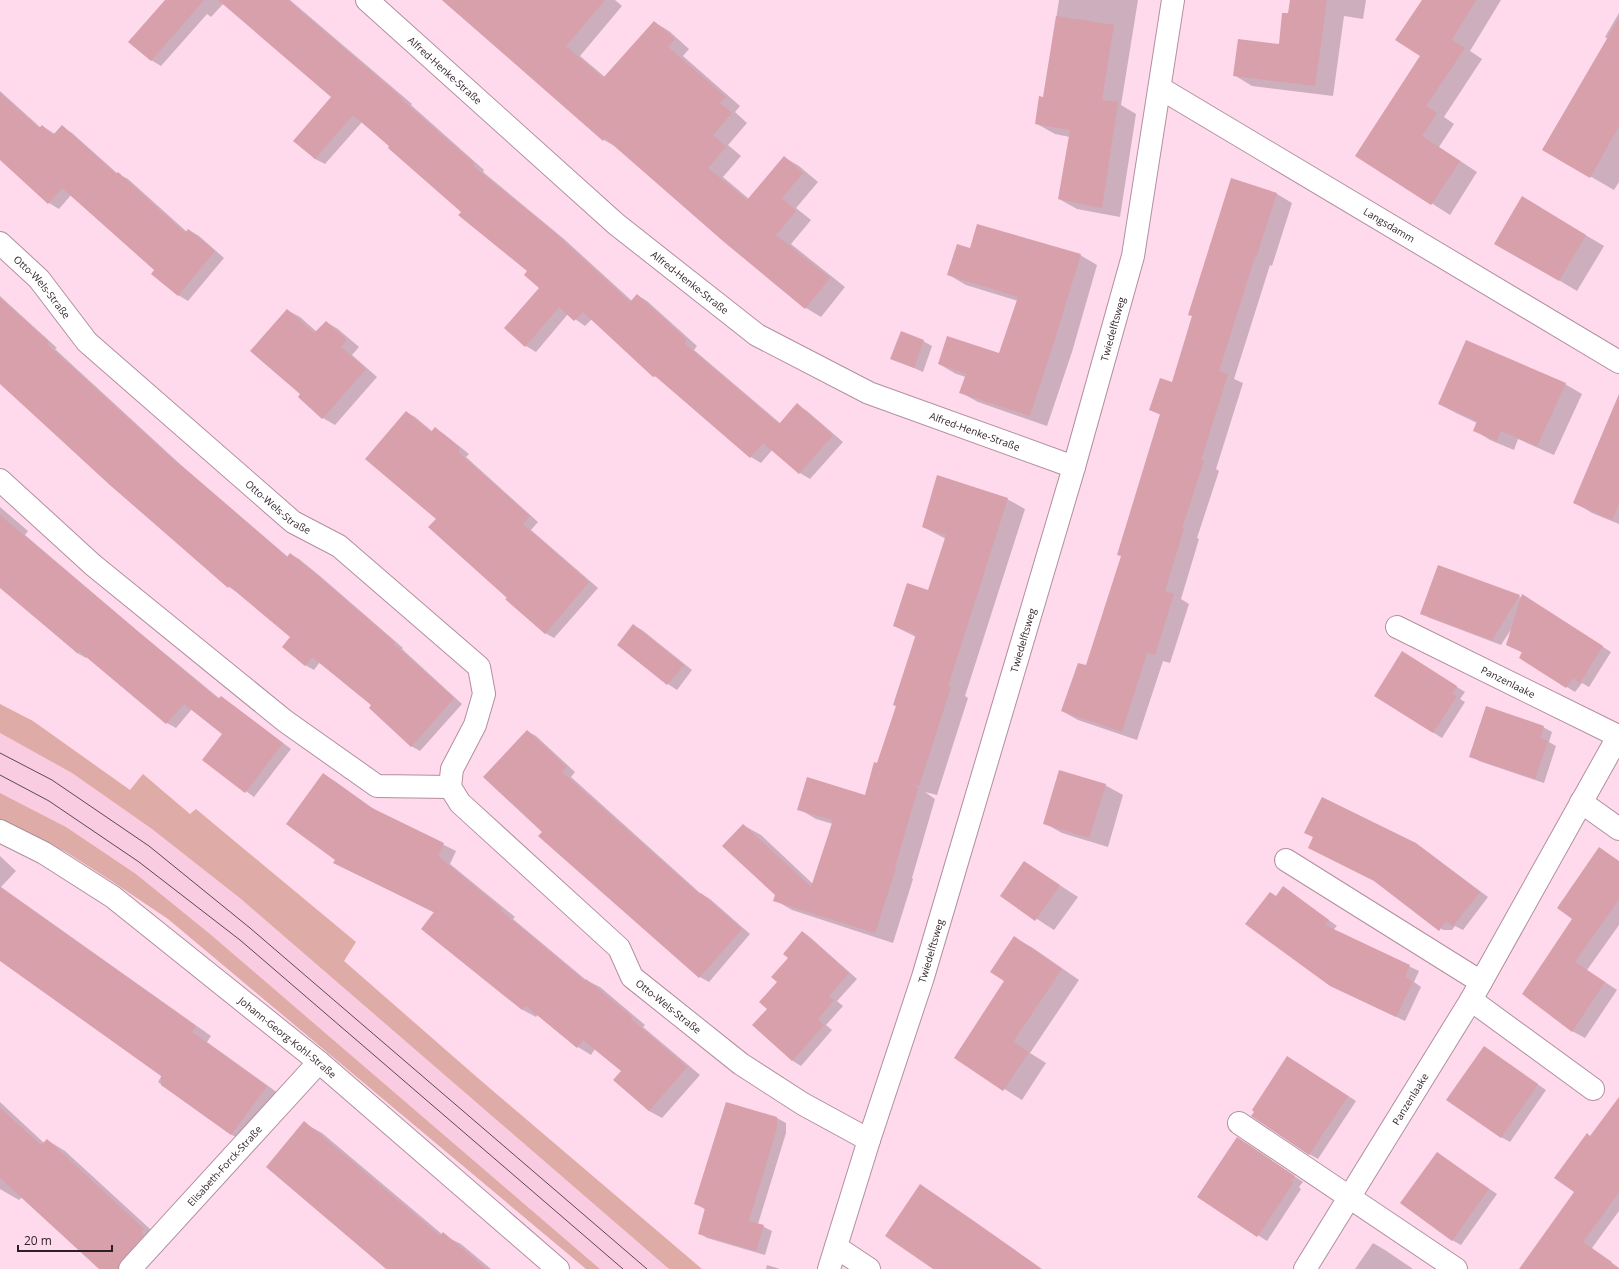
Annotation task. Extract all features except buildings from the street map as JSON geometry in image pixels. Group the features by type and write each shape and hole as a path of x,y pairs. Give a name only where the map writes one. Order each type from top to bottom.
{"street":[{"name":"Alfred-Henke-Straße","path":"367,0 616,224 757,335 869,393 1074,467"},
{"name":"Twiedelftsweg","path":"829,1269 869,1140 923,977 1074,467 1133,256 1173,0"},
{"name":"Langsdamm","path":"1160,88 1619,362"},
{"name":"Otto-Wels-Straße","path":"0,243 39,279 87,342 293,522 339,546 479,667 484,694 475,725 452,769 450,787 460,803 619,948 632,978 741,1064 803,1104 869,1140"},
{"path":"0,480 93,565 273,711 377,786 450,787"},
{"name":"Panzenlaake","path":"1305,1269 1476,991 1619,736 1397,627"},
{"path":"1581,802 1619,829"},
{"name":"Johann-Georg-Kohl-Straße","path":"0,831 44,853 113,897 319,1062 558,1269"},
{"path":"1286,860 1476,991 1593,1089"},
{"name":"Elisabeth-Forck-Straße","path":"130,1269 319,1062"},
{"path":"1238,1123 1456,1269"},
{"path":"836,1247 869,1269"}],"shaded area":[{"path":"0,704 33,721 130,790 143,774 190,814 196,809 356,942 344,961 479,1079 702,1269 669,1269 241,899 152,829 72,773 0,733"},
{"path":"0,733 72,773 152,829 241,899 669,1269 600,1269 210,934 136,874 66,827 0,793"},
{"path":"0,793 66,827 136,874 210,934 600,1269 586,1269 168,919 66,852 0,821"}],"tram line":[{"path":"0,753 52,780 149,846 250,928 647,1269"},
{"path":"0,775 49,801 139,862 240,940 623,1269"}]}
